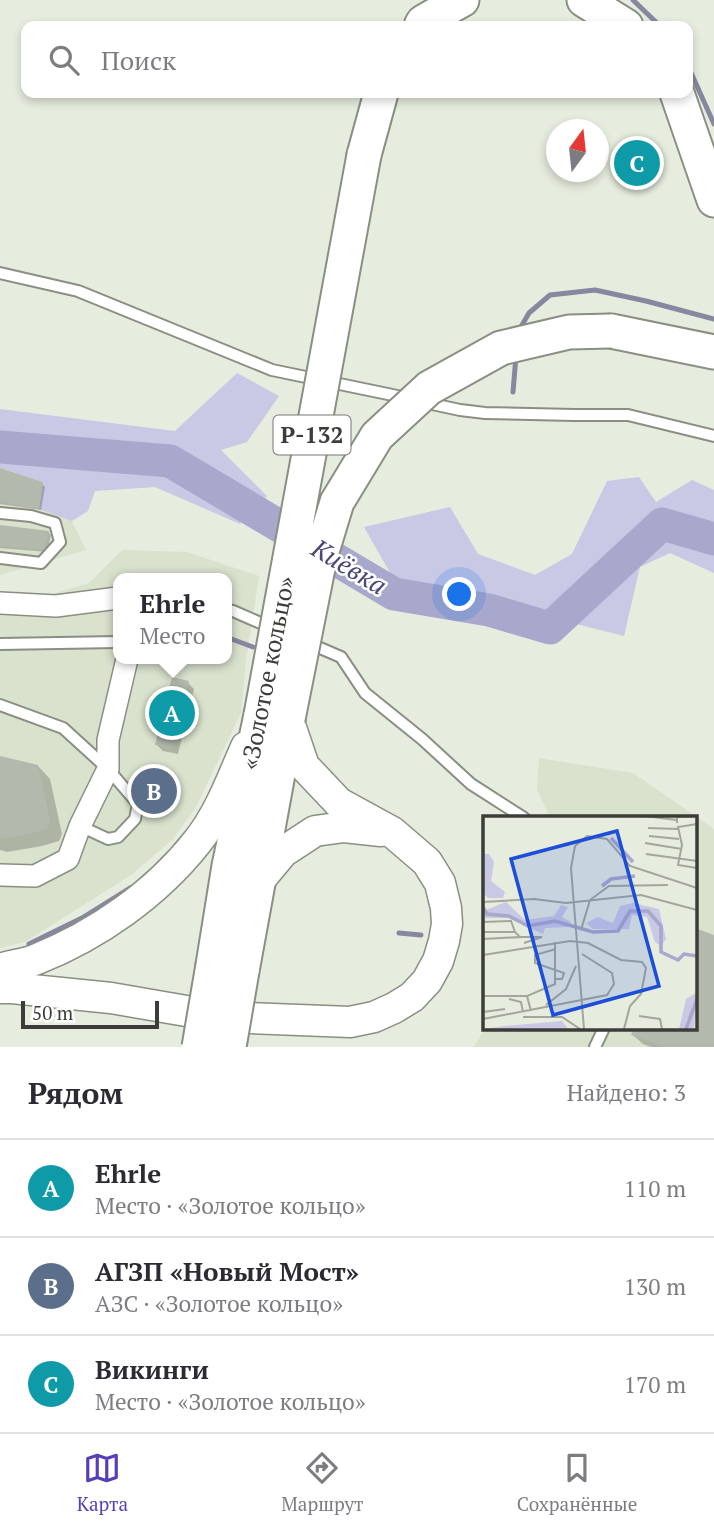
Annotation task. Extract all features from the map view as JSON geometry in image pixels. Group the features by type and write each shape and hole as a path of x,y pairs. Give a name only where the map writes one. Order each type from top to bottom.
{"highway":[{"path":"425,21 462,0"},
{"path":"584,0 618,21"},
{"name":"«Золотое кольцо»","path":"274,717 364,155 380,98"},
{"path":"679,98 714,200"},
{"name":"«Золотое кольцо»","path":"227,968 229,866 337,502 377,436 429,388 501,348 569,332 611,331 714,352"},
{"name":"Р-132","path":"199,1047 258,881 274,717"},
{"name":"Р-132","path":"227,968 229,1047"}],"main road":[{"path":"0,968 34,960 79,940 128,908 174,867 198,841 274,717 304,766 338,803 392,832 427,862 440,883 446,908 447,924 438,961 427,981 412,997 374,1017 350,1021 221,1017 111,998 0,988"},
{"path":"258,881 283,852 315,831 344,827 392,832"}],"street":[{"path":"0,603 56,606 113,599"},
{"path":"0,875 35,876 68,859 80,826 108,769 108,740 126,664"}],"lane":[{"path":"0,273 78,290 272,370 460,410 628,415 714,436"},
{"path":"0,513 32,516 55,523 61,542 41,563 0,558"},
{"path":"232,611 341,657 366,693 471,784 521,816"},
{"path":"0,645 113,642"},
{"path":"0,705 63,728 108,769 138,804 135,820 118,837 108,839 80,826"},
{"path":"595,1047 603,1030"}],"shaded area":[{"path":"237,373 279,396 247,442 221,450 267,496 240,524 155,487 95,491 88,511 72,521 39,509 43,482 0,468 0,409 175,431"},
{"path":"0,468 55,487 86,550 0,575"},
{"path":"639,477 656,502 692,480 714,490 714,573 670,553 640,567 624,636 393,578 364,527 450,507 478,554 535,575 572,554 607,481"},
{"path":"122,550 187,552 259,576 241,713 195,809 172,840 131,875 25,942 0,948 0,597 46,596 89,583"},
{"path":"539,758 633,773 695,816 549,816 537,790"},
{"path":"696,817 714,829 714,1047 474,1047 484,1030 696,1030"}],"building":[{"path":"0,468 43,482 39,509 0,502"},
{"path":"0,525 49,531 44,550 0,546"},
{"path":"172,677 189,681 172,749 155,745"},
{"path":"0,756 38,765 50,820 47,829 0,839"},
{"path":"139,780 155,792 149,801 133,789"},
{"path":"696,928 714,935 714,1047 665,1047 631,1035 633,1030 696,1030"}],"waterway":[{"path":"633,0 655,21"},
{"path":"693,77 714,124"},
{"path":"518,332 529,313 550,295 595,290 714,319"},
{"path":"513,392 516,356"},
{"name":"Киёвка","path":"0,447 170,461 394,594 489,610 550,628 662,524 714,539"},
{"path":"232,639 253,647"},
{"path":"29,944 82,918 130,888"},
{"path":"399,933 421,935"}],"place":[{"name":"Викинги","path":"637,163"},
{"name":"Ehrle","path":"172,713"},
{"name":"АГЗП «Новый Мост»","path":"154,791"}]}
